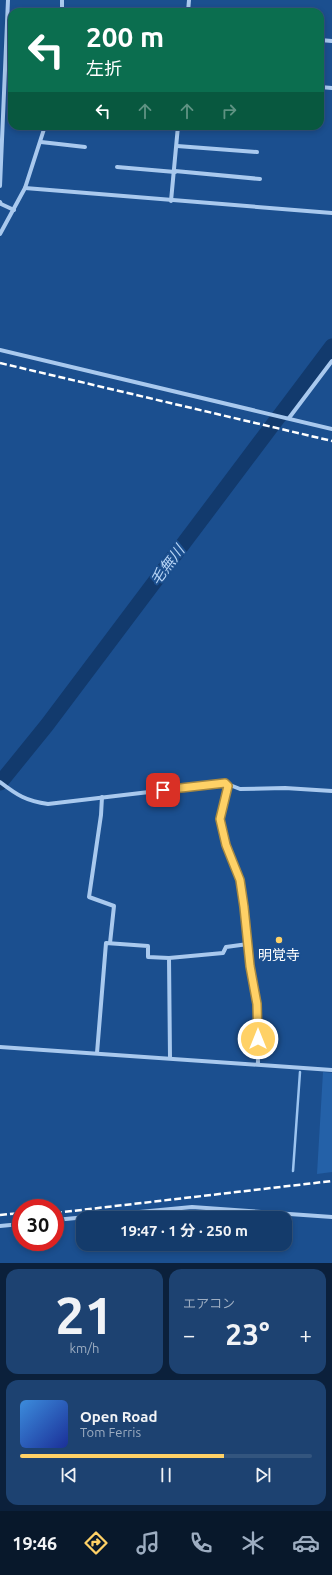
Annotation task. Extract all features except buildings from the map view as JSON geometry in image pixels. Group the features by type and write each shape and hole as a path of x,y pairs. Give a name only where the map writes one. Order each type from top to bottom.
{"street":[{"path":"0,186 8,0"},
{"path":"0,234 25,188 44,130"},
{"path":"171,201 178,130"},
{"path":"41,142 85,147"},
{"path":"177,146 257,152"},
{"path":"117,167 260,179"},
{"path":"25,188 332,213"},
{"path":"0,202 14,210"},
{"path":"0,350 332,429"},
{"path":"288,418 332,361"},
{"path":"0,782 18,796 33,802 48,804 225,783 228,786 240,789 285,788 332,791"},
{"path":"228,786 220,819 226,845 240,880 257,1004 258,1064"},
{"path":"102,797 101,821 89,896 114,906 110,943"},
{"path":"97,1053 106,943 148,946 148,957 169,958 223,953 226,947 248,944"},
{"path":"169,958 170,1058"},
{"path":"0,1046 332,1070"},
{"path":"64,1219 192,1207 332,1217"},
{"path":"0,1226 12,1225"}],"shaded area":[{"path":"323,1072 332,1073 332,1172 317,1174"}],"waterway":[{"name":"毛無川","path":"0,783 47,725 332,346"},
{"path":"293,1171 300,1072"}],"railway":[{"path":"0,363 332,441"},
{"path":"64,1212 332,1181"},
{"path":"0,1215 12,1214"}],"place":[{"name":"明覚寺","path":"279,940"}],"route":[{"path":"163,790 225,783 228,786 220,819 226,845 240,880 246,919 250,966 257,1004 258,1039"}]}
